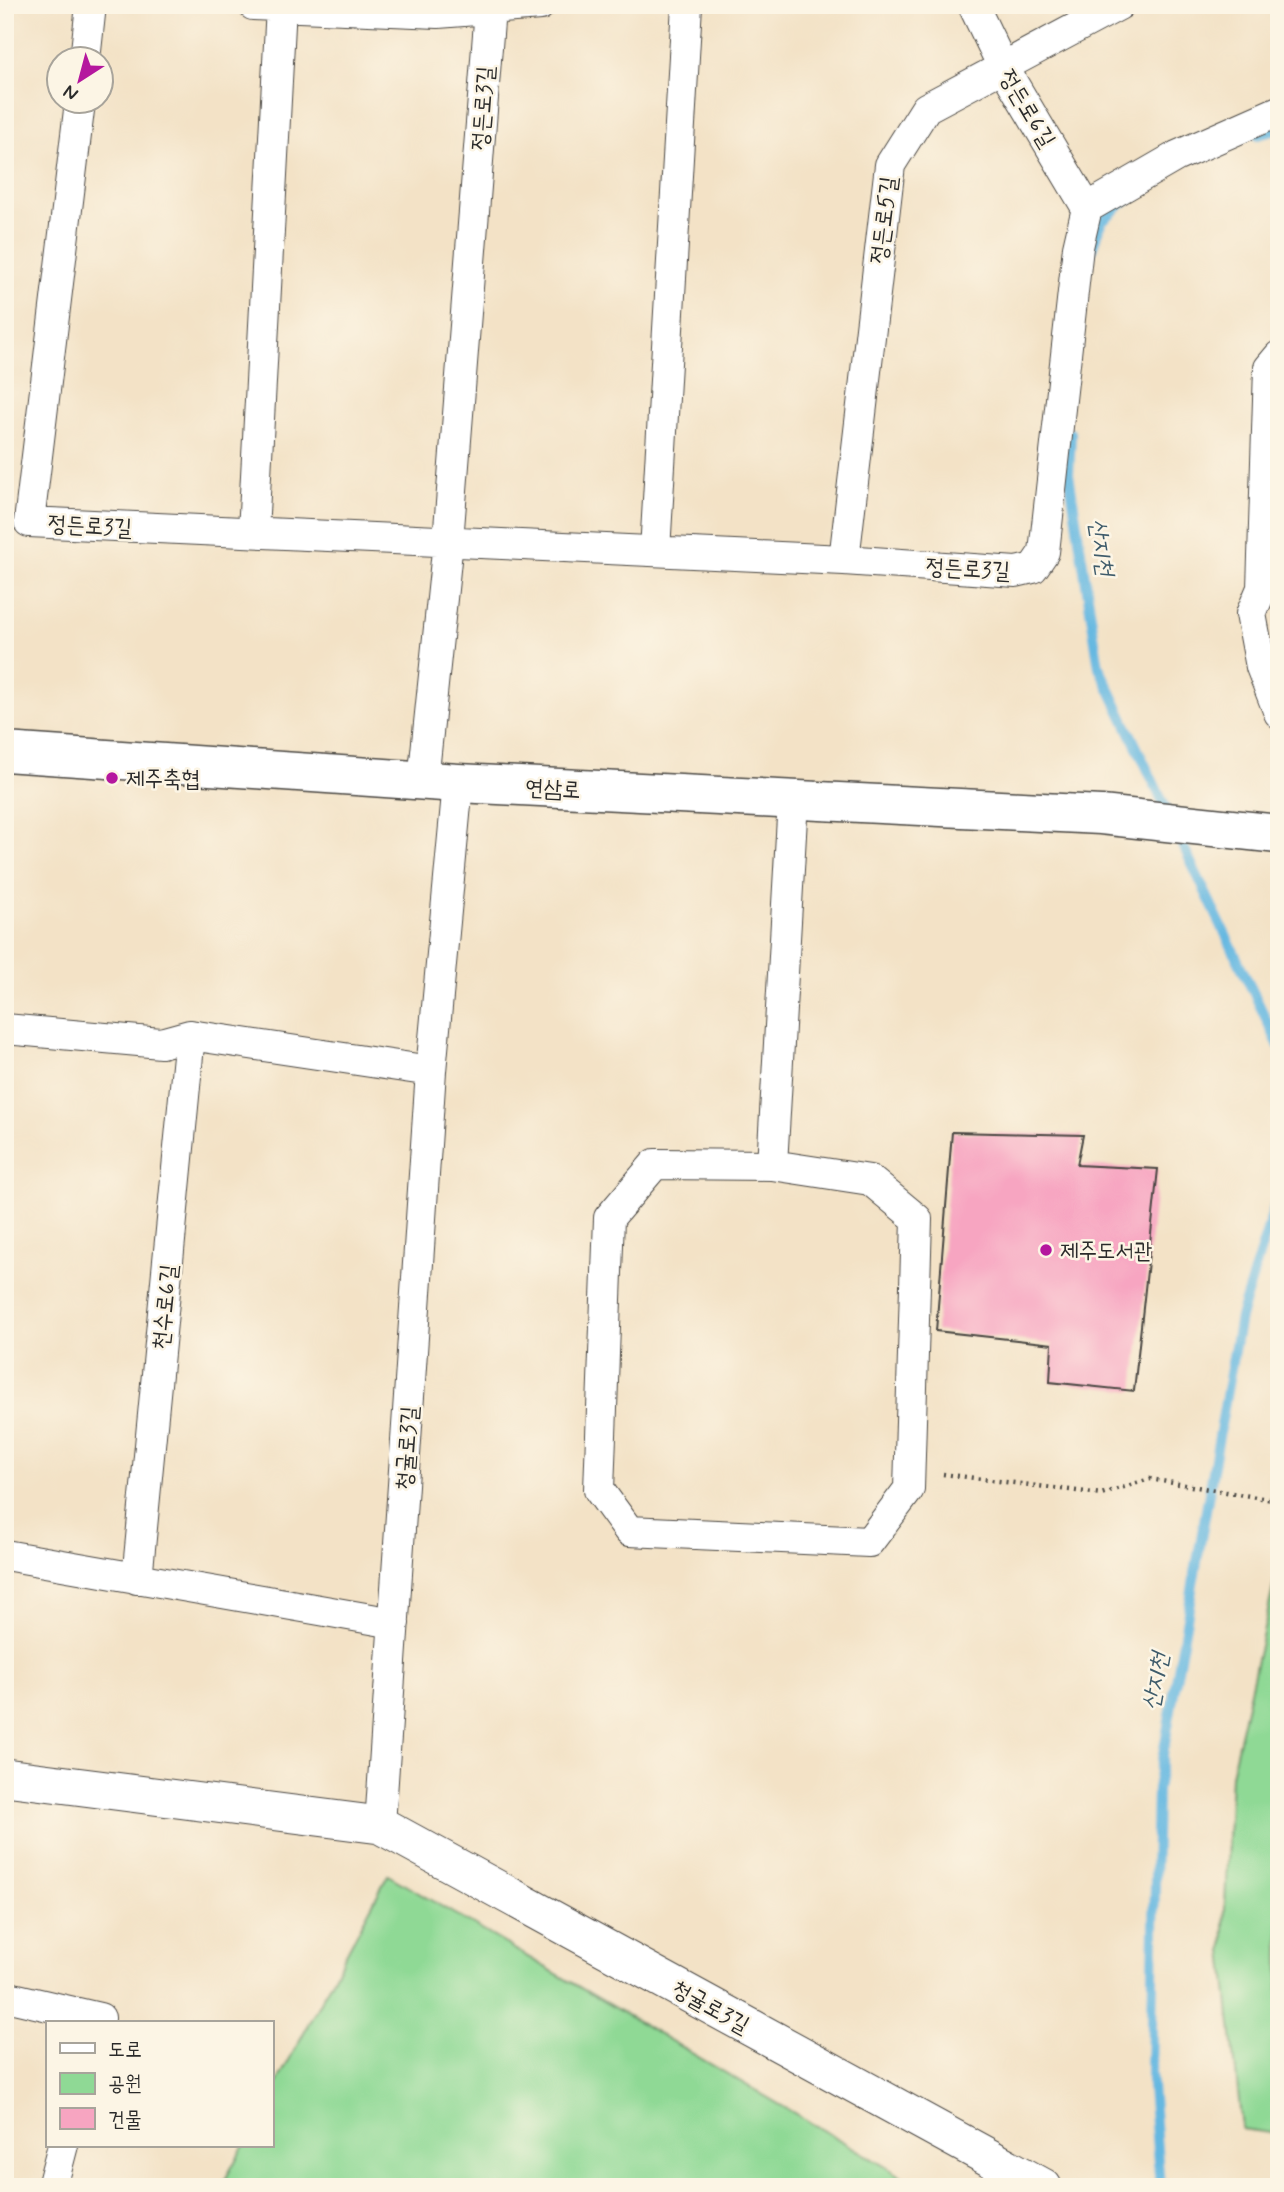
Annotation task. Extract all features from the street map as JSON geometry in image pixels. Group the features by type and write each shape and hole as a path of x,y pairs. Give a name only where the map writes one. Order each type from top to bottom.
{"main road":[{"name":"연삼로","path":"5,752 440,782 1101,816 1279,834"}],"street":[{"path":"87,46 91,5"},
{"path":"253,532 267,6 438,13 540,5"},
{"path":"655,551 687,5"},
{"name":"정든로6길","path":"973,5 1002,65 1087,208"},
{"name":"정든로5길","path":"844,560 890,165 926,108 1002,65 1119,5"},
{"name":"정든로3길","path":"440,782 448,541 490,9"},
{"path":"1087,208 1177,156 1279,111"},
{"name":"정든로3길","path":"77,116 29,522 844,560 1016,572 1033,568 1044,552 1078,247 1087,208"},
{"path":"1279,356 1269,368 1270,589 1251,614 1261,667 1279,713"},
{"path":"5,1029 161,1043 191,1035 432,1071 440,782"},
{"path":"772,1165 793,800"},
{"name":"천수로6길","path":"137,1579 191,1035"},
{"name":"청귤로3길","path":"380,1825 432,1071"},
{"path":"655,1164 772,1165 870,1180 917,1219 909,1489 869,1542 629,1531 599,1490 608,1218 655,1164"},
{"path":"5,1555 394,1623"},
{"name":"청귤로3길","path":"5,1777 380,1825 1043,2187"},
{"path":"5,1996 100,2018 98,2021"},
{"path":"51,2187 64,2146"}],"path":[{"path":"942,1474 1101,1494 1150,1479 1279,1501"}],"green space":[{"path":"1279,1562 1279,2134 1242,2129 1223,1950 1231,1775"},
{"path":"388,1875 920,2187 221,2187 243,2146 273,2146 273,2090"}],"building":[{"name":"제주도서관","path":"952,1132 1083,1135 1077,1165 1158,1169 1134,1391 1050,1382 1052,1344 936,1331"}],"waterway":[{"name":"산지천","path":"1258,135 1279,129"},
{"name":"산지천","path":"1090,254 1102,221 1127,200"},
{"name":"산지천","path":"1071,433 1069,474 1099,667 1169,815"},
{"name":"산지천","path":"1177,833 1279,1046"},
{"name":"산지천","path":"1160,2187 1151,2073 1157,1789 1240,1317 1279,1192"}],"place":[{"name":"제주축협","path":"112,778"},
{"name":"제주도서관","path":"1046,1250"}]}
